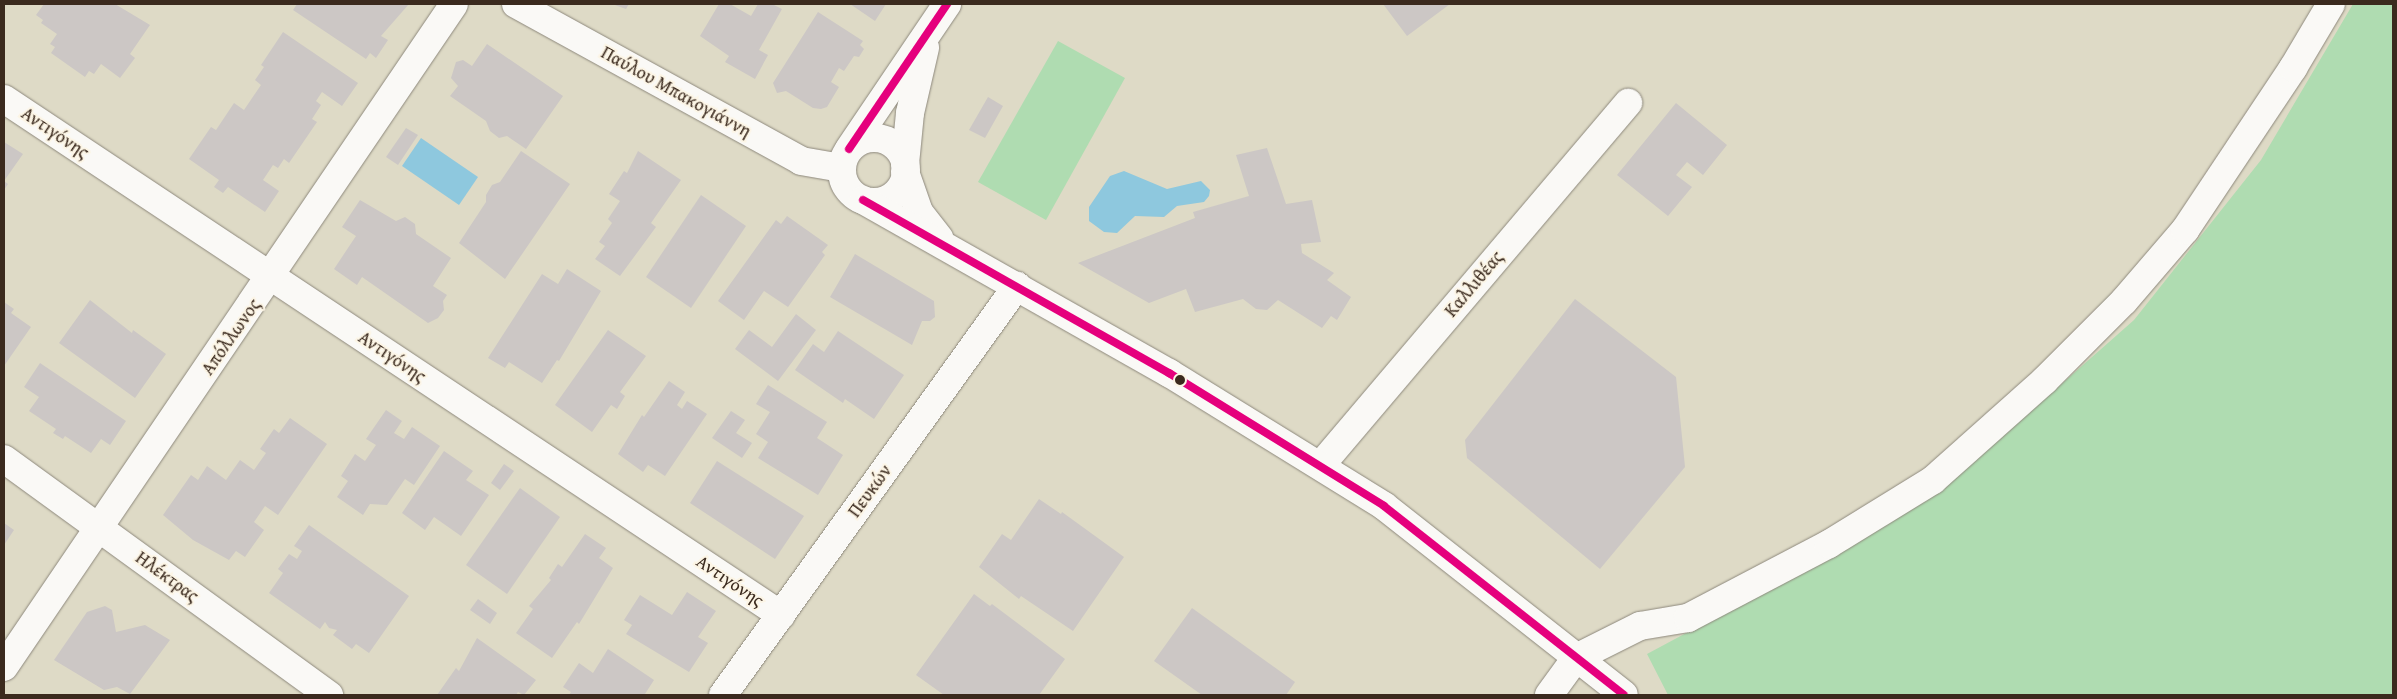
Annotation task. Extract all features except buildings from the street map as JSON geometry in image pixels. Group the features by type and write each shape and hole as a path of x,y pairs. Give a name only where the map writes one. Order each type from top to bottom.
{"street":[{"name":"Απόλλωνος","path":"4,667 272,277 454,4"},
{"name":"Παύλου Μπακογιάννη","path":"516,4 801,161 845,159"},
{"path":"946,4 845,159 847,188 863,200 1017,286 1321,465 1384,506 1624,695"},
{"path":"1549,695 1576,658 1640,626 1688,618 1829,544 1932,480 2044,381 2124,301 2186,230 2293,68 2331,4"},
{"path":"863,200 885,200 895,194 902,186 910,113 929,32"},
{"name":"Αντιγόνης","path":"4,99 781,615"},
{"name":"Καλλιθέας","path":"1321,465 1628,103"},
{"path":"845,159 866,138 886,140 902,154 919,212 946,247"},
{"name":"Πευκών","path":"723,695 1017,286"},
{"name":"Ηλέκτρας","path":"4,459 329,695"}],"green space":[{"path":"2353,4 2393,4 2393,695 1668,695 1647,654 1811,566 1973,462 2134,320 2261,160"},
{"path":"1058,41 1125,78 1046,220 978,182"}],"water":[{"path":"421,138 478,177 459,205 402,166"},
{"path":"1124,171 1167,189 1201,181 1210,190 1209,196 1204,202 1177,206 1164,217 1135,216 1117,233 1104,232 1089,221 1089,207 1110,176"}],"transit line":[{"path":"849,149 947,4"},
{"path":"863,200 1169,373 1384,506 1624,695"}]}
